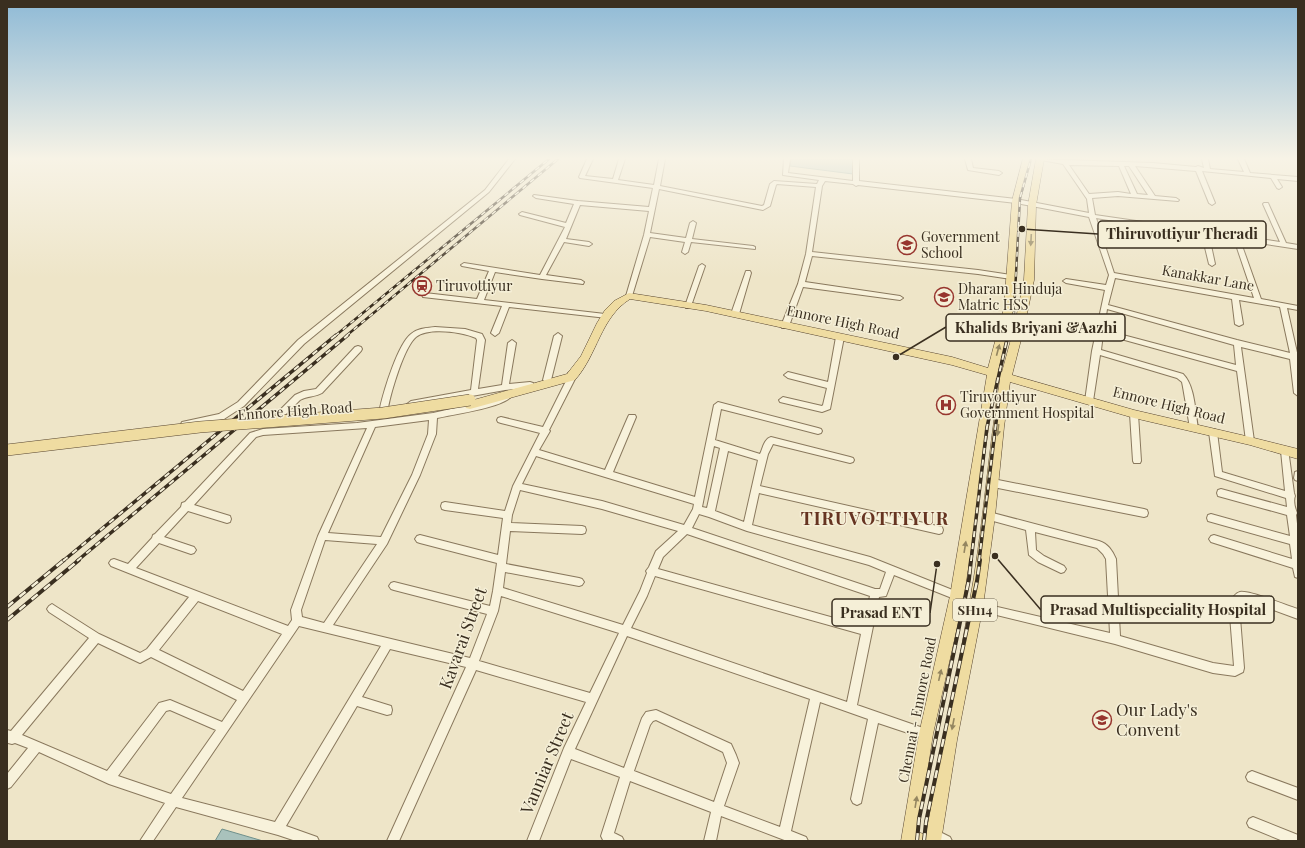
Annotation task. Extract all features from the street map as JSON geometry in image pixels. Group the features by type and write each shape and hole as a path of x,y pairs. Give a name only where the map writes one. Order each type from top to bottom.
{"main road":[{"name":"SH114","path":"921,839 950,740 976,606 989,516 998,427 1006,377 1019,328 1029,280 1033,199"},
{"name":"Chennai - Ennore Road","path":"921,839 926,734 958,596 992,373 1009,308 1016,201"},
{"name":"Ennore High Road","path":"629,296 735,314 952,361 1134,414 1250,441 1298,454"},
{"path":"574,372 605,316 620,300 629,296"},
{"name":"Ennore High Road","path":"7,450 208,426 371,414 471,399 530,385 574,372"},
{"name":"Ennore High Road","path":"7,456 191,435 370,420 562,380 574,372"}],"street":[{"path":"7,445 179,425 226,414 249,397 300,342 479,199"},
{"path":"551,199 578,203 651,209"},
{"path":"629,296 647,235 654,199"},
{"path":"715,199 763,208 767,206 769,199"},
{"path":"785,326 801,284 809,254 817,199"},
{"path":"993,199 1016,201 1092,216 1298,247"},
{"path":"1088,199 1092,216 1112,275 1104,306 1089,401"},
{"path":"1160,199 1176,200"},
{"path":"1210,199 1212,203"},
{"path":"542,277 569,226 578,203"},
{"path":"1266,204 1284,245"},
{"path":"522,214 569,226"},
{"path":"685,252 693,223"},
{"path":"1206,233 1212,264"},
{"path":"647,235 753,248"},
{"path":"1236,237 1258,300"},
{"path":"562,240 589,244"},
{"path":"809,254 978,272 1010,277"},
{"path":"464,265 580,282"},
{"path":"688,306 702,266"},
{"path":"479,302 493,270"},
{"path":"735,314 748,273"},
{"name":"Kanakkar Lane","path":"1112,275 1298,308"},
{"path":"1066,280 1109,288"},
{"path":"801,284 900,298"},
{"path":"425,295 605,316"},
{"path":"1235,296 1239,324"},
{"path":"495,333 506,305"},
{"path":"1283,305 1294,357 1298,393"},
{"path":"1104,306 1237,343 1294,357"},
{"path":"320,428 325,415 330,412 384,408 471,399 481,340 479,336 474,333 427,330 419,332 412,337 391,382 384,408"},
{"path":"1100,331 1241,370"},
{"path":"547,380 558,336"},
{"path":"783,400 825,409 827,407 840,337"},
{"path":"129,569 185,506 250,437 263,432 372,425 433,416 498,402 507,391 512,343"},
{"path":"1237,343 1250,441"},
{"path":"263,432 297,398 303,394 316,394 358,349"},
{"path":"1096,351 1180,376 1185,381 1187,387 1194,428"},
{"name":"Kavarai Street","path":"393,841 473,664 493,611 498,591 508,515 517,486 546,431 574,372"},
{"path":"788,375 831,386"},
{"path":"507,391 530,385"},
{"name":"Vanniar Street","path":"533,841 568,752 644,593 651,571 659,554 686,530 698,506 718,405 818,431"},
{"path":"1134,414 1136,461"},
{"path":"326,628 384,541 416,476 432,434 433,416"},
{"path":"608,474 632,417"},
{"path":"501,420 546,431"},
{"path":"146,841 298,621 296,610 322,536 372,425"},
{"path":"1213,432 1218,474 1290,496"},
{"path":"747,527 768,442 771,440 850,460"},
{"path":"711,442 764,458"},
{"path":"710,513 725,446"},
{"path":"1214,539 1297,569 1296,542 1286,451"},
{"path":"535,452 608,474 698,506 710,513 747,527 870,561 958,596"},
{"path":"993,483 1144,513"},
{"path":"517,486 602,505 686,530 875,593 883,593 891,570"},
{"path":"756,489 939,530"},
{"path":"1221,493 1293,513"},
{"path":"185,506 227,519"},
{"path":"445,506 508,515"},
{"path":"989,516 1098,545 1109,553 1111,559 1115,639"},
{"path":"1211,518 1296,542"},
{"path":"507,526 582,530"},
{"path":"1030,527 1032,552 1041,559 1061,569"},
{"path":"322,536 384,541"},
{"path":"156,538 192,550"},
{"path":"420,539 502,563 579,582"},
{"path":"114,563 290,632"},
{"path":"651,571 866,631"},
{"path":"394,586 493,611"},
{"path":"498,591 625,630 926,734"},
{"path":"851,709 875,593"},
{"path":"52,609 96,637 140,658 151,652 197,595"},
{"path":"976,606 1115,639 1213,668 1235,671 1239,668 1234,603 1237,599 1241,596 1252,598 1298,614"},
{"path":"298,621 473,664 593,699"},
{"path":"96,637 10,737 37,746 109,778 174,801 278,829 313,841"},
{"path":"278,829 388,643"},
{"path":"151,652 245,698"},
{"path":"784,834 816,697"},
{"path":"355,700 387,710"},
{"path":"109,778 163,707 167,705 224,728"},
{"path":"618,841 607,836 646,722 650,716 656,715 727,748 731,755 733,763 717,809 710,841"},
{"path":"857,799 874,716"},
{"path":"7,783 37,746"},
{"path":"568,752 802,841"},
{"path":"1252,777 1298,794"},
{"path":"1253,823 1298,841"},
{"path":"921,839 946,841"}],"water":[{"path":"222,829 263,841 215,841"}],"railway":[{"path":"335,336 501,199"},
{"path":"346,336 511,199"},
{"path":"1008,336 1014,312 1020,199"},
{"path":"63,561 336,335"},
{"path":"77,561 348,335"},
{"path":"971,561 987,427 1008,335"},
{"path":"979,561 999,398"},
{"path":"7,607 64,560"},
{"path":"7,620 79,560"},
{"path":"917,841 919,819 969,579 971,560"},
{"path":"924,841 926,822 977,581 980,560"}],"place":[{"name":"Thiruvottiyur Theradi","path":"1022,229"},
{"name":"Government School","path":"907,245"},
{"name":"Tiruvottiyur","path":"422,286"},
{"name":"Dharam Hinduja Matric HSS","path":"944,297"},
{"name":"Khalids Briyani &Aazhi","path":"896,357"},
{"name":"Tiruvottiyur Government Hospital","path":"946,405"},
{"name":"Prasad Multispeciality Hospital","path":"995,556"},
{"name":"Prasad ENT","path":"937,564"},
{"name":"Our Lady's Convent","path":"1102,720"}],"district":[{"name":"TIRUVOTTIYUR","path":"875,519"}]}
